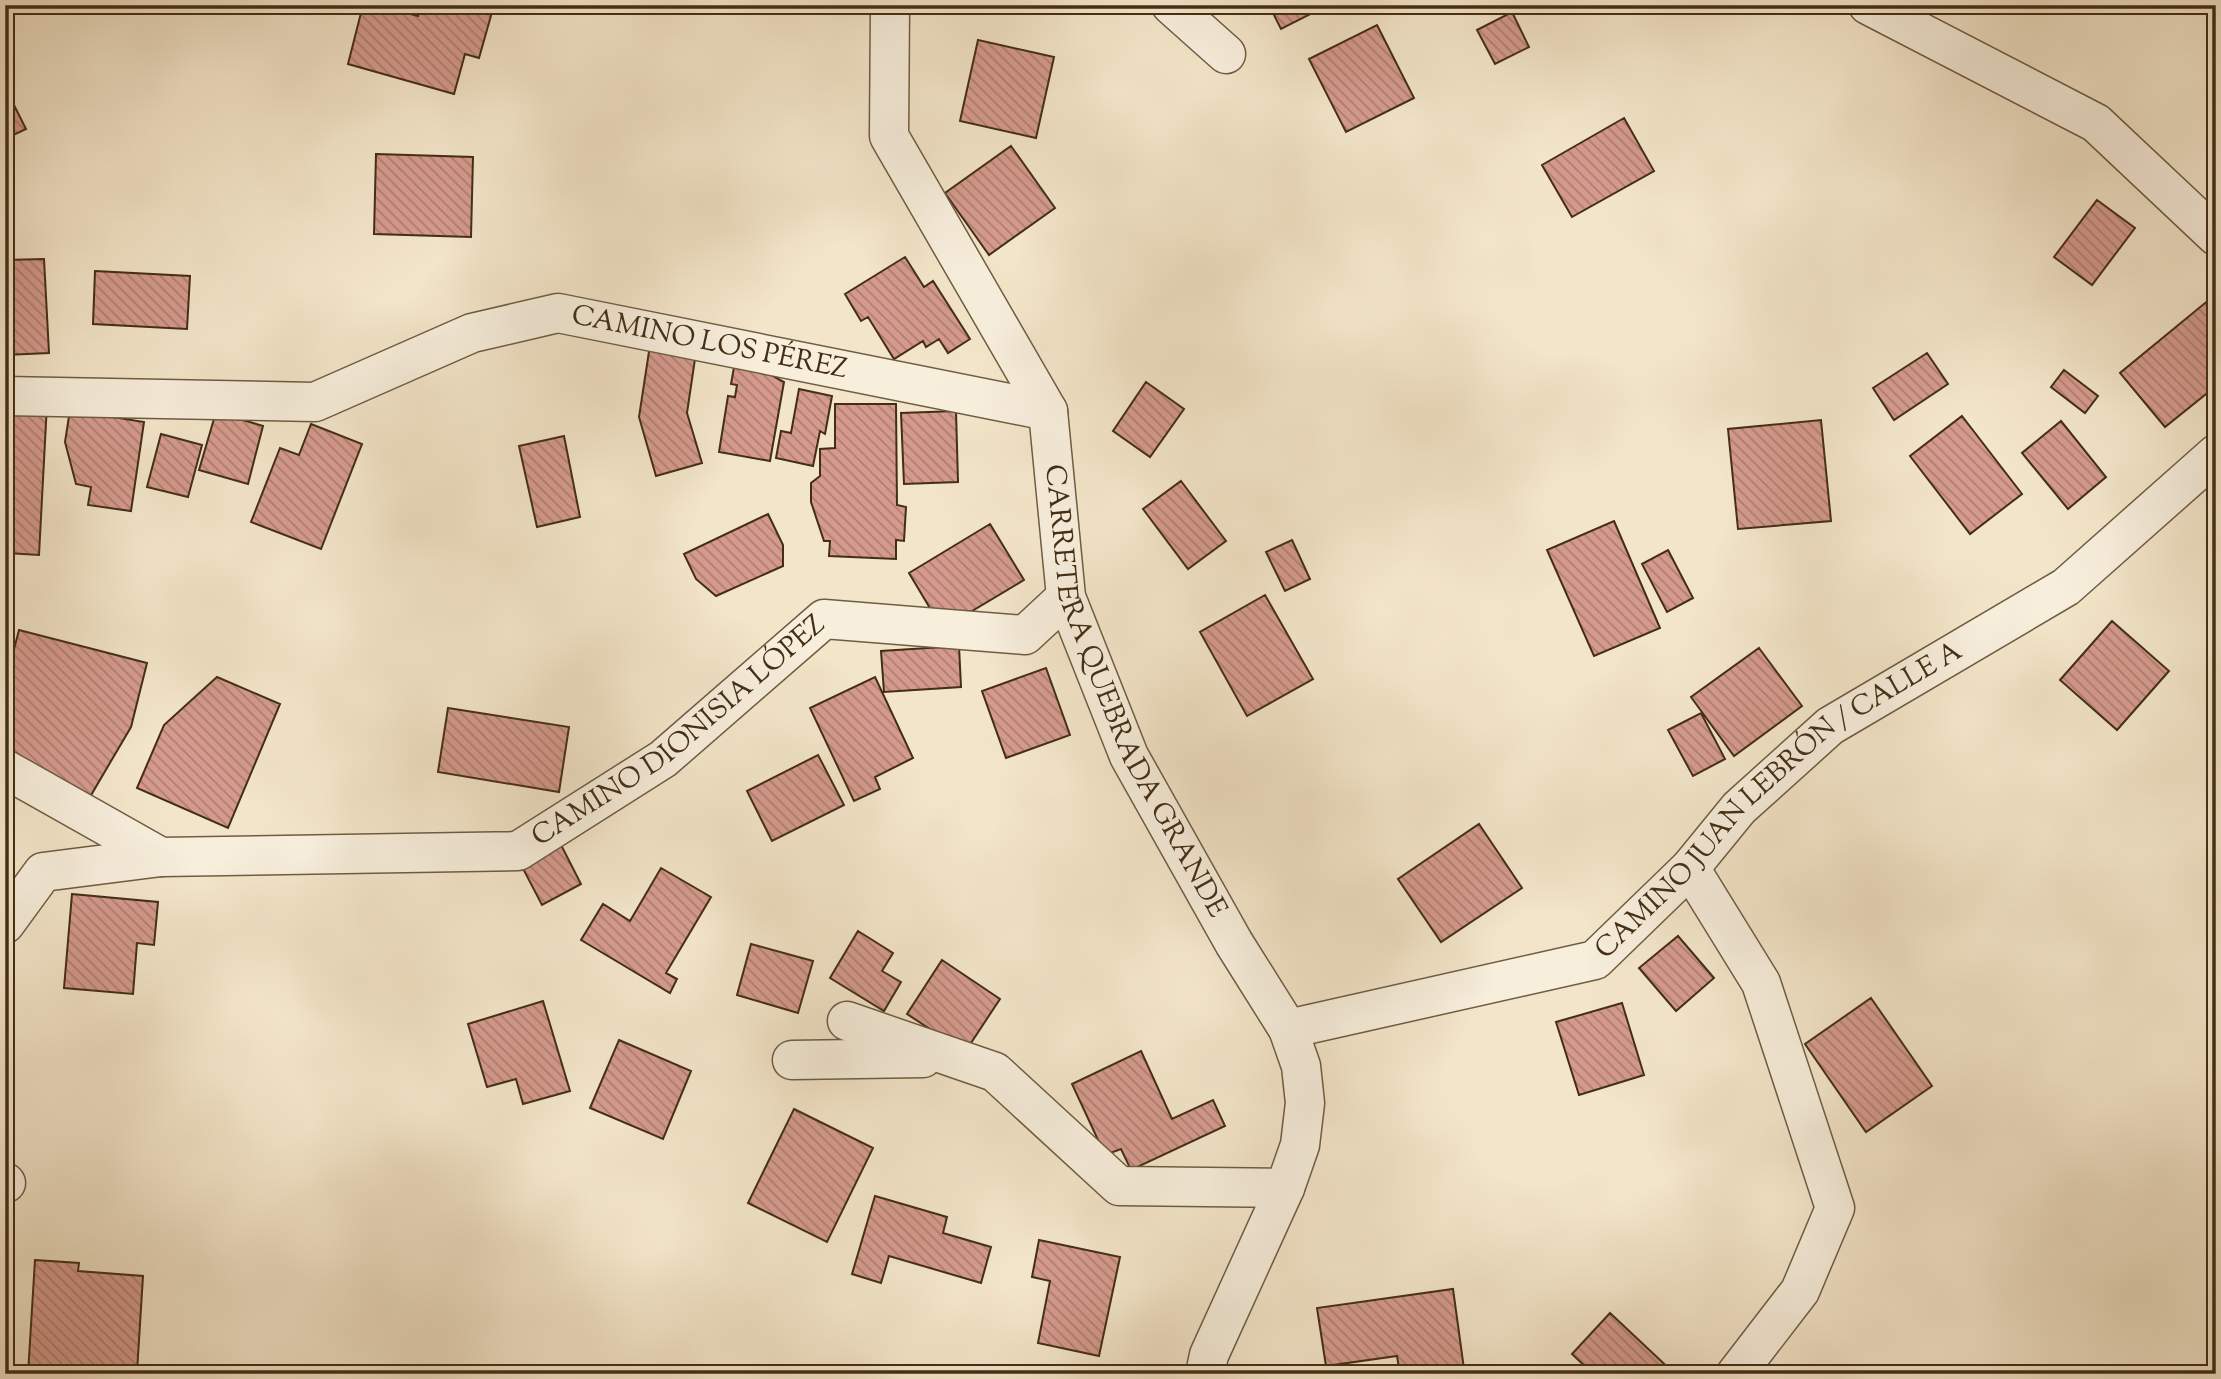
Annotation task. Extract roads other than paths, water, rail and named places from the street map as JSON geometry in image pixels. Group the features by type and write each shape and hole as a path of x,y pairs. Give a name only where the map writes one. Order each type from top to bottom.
{"street":[{"name":"CARRETERA QUEBRADA GRANDE","path":"890,5 889,136 978,285 1048,411 1066,597 1129,756 1234,943 1288,1029 1301,1066 1305,1103 1300,1145 1285,1188 1209,1355 1205,1374"},
{"path":"1171,5 1226,54"},
{"path":"1868,5 2096,123 2216,236"},
{"name":"CAMINO LOS PÉREZ","path":"5,396 315,402 472,333 558,313 1048,411"},
{"name":"CAMINO JUAN LEBRÓN / CALLE A","path":"1288,1029 1595,960 1690,868 1739,808 1830,726 2066,587 2216,454"},
{"name":"CAMINO DIONISIA LÓPEZ","path":"5,924 43,872 161,857 518,851 663,759 824,619 1024,635 1066,597"},
{"path":"5,769 161,857"},
{"path":"1690,868 1761,983 1835,1208 1800,1291 1736,1374"},
{"path":"847,1021 995,1072 1119,1186 1285,1188"},
{"path":"792,1059 953,1058"}]}
